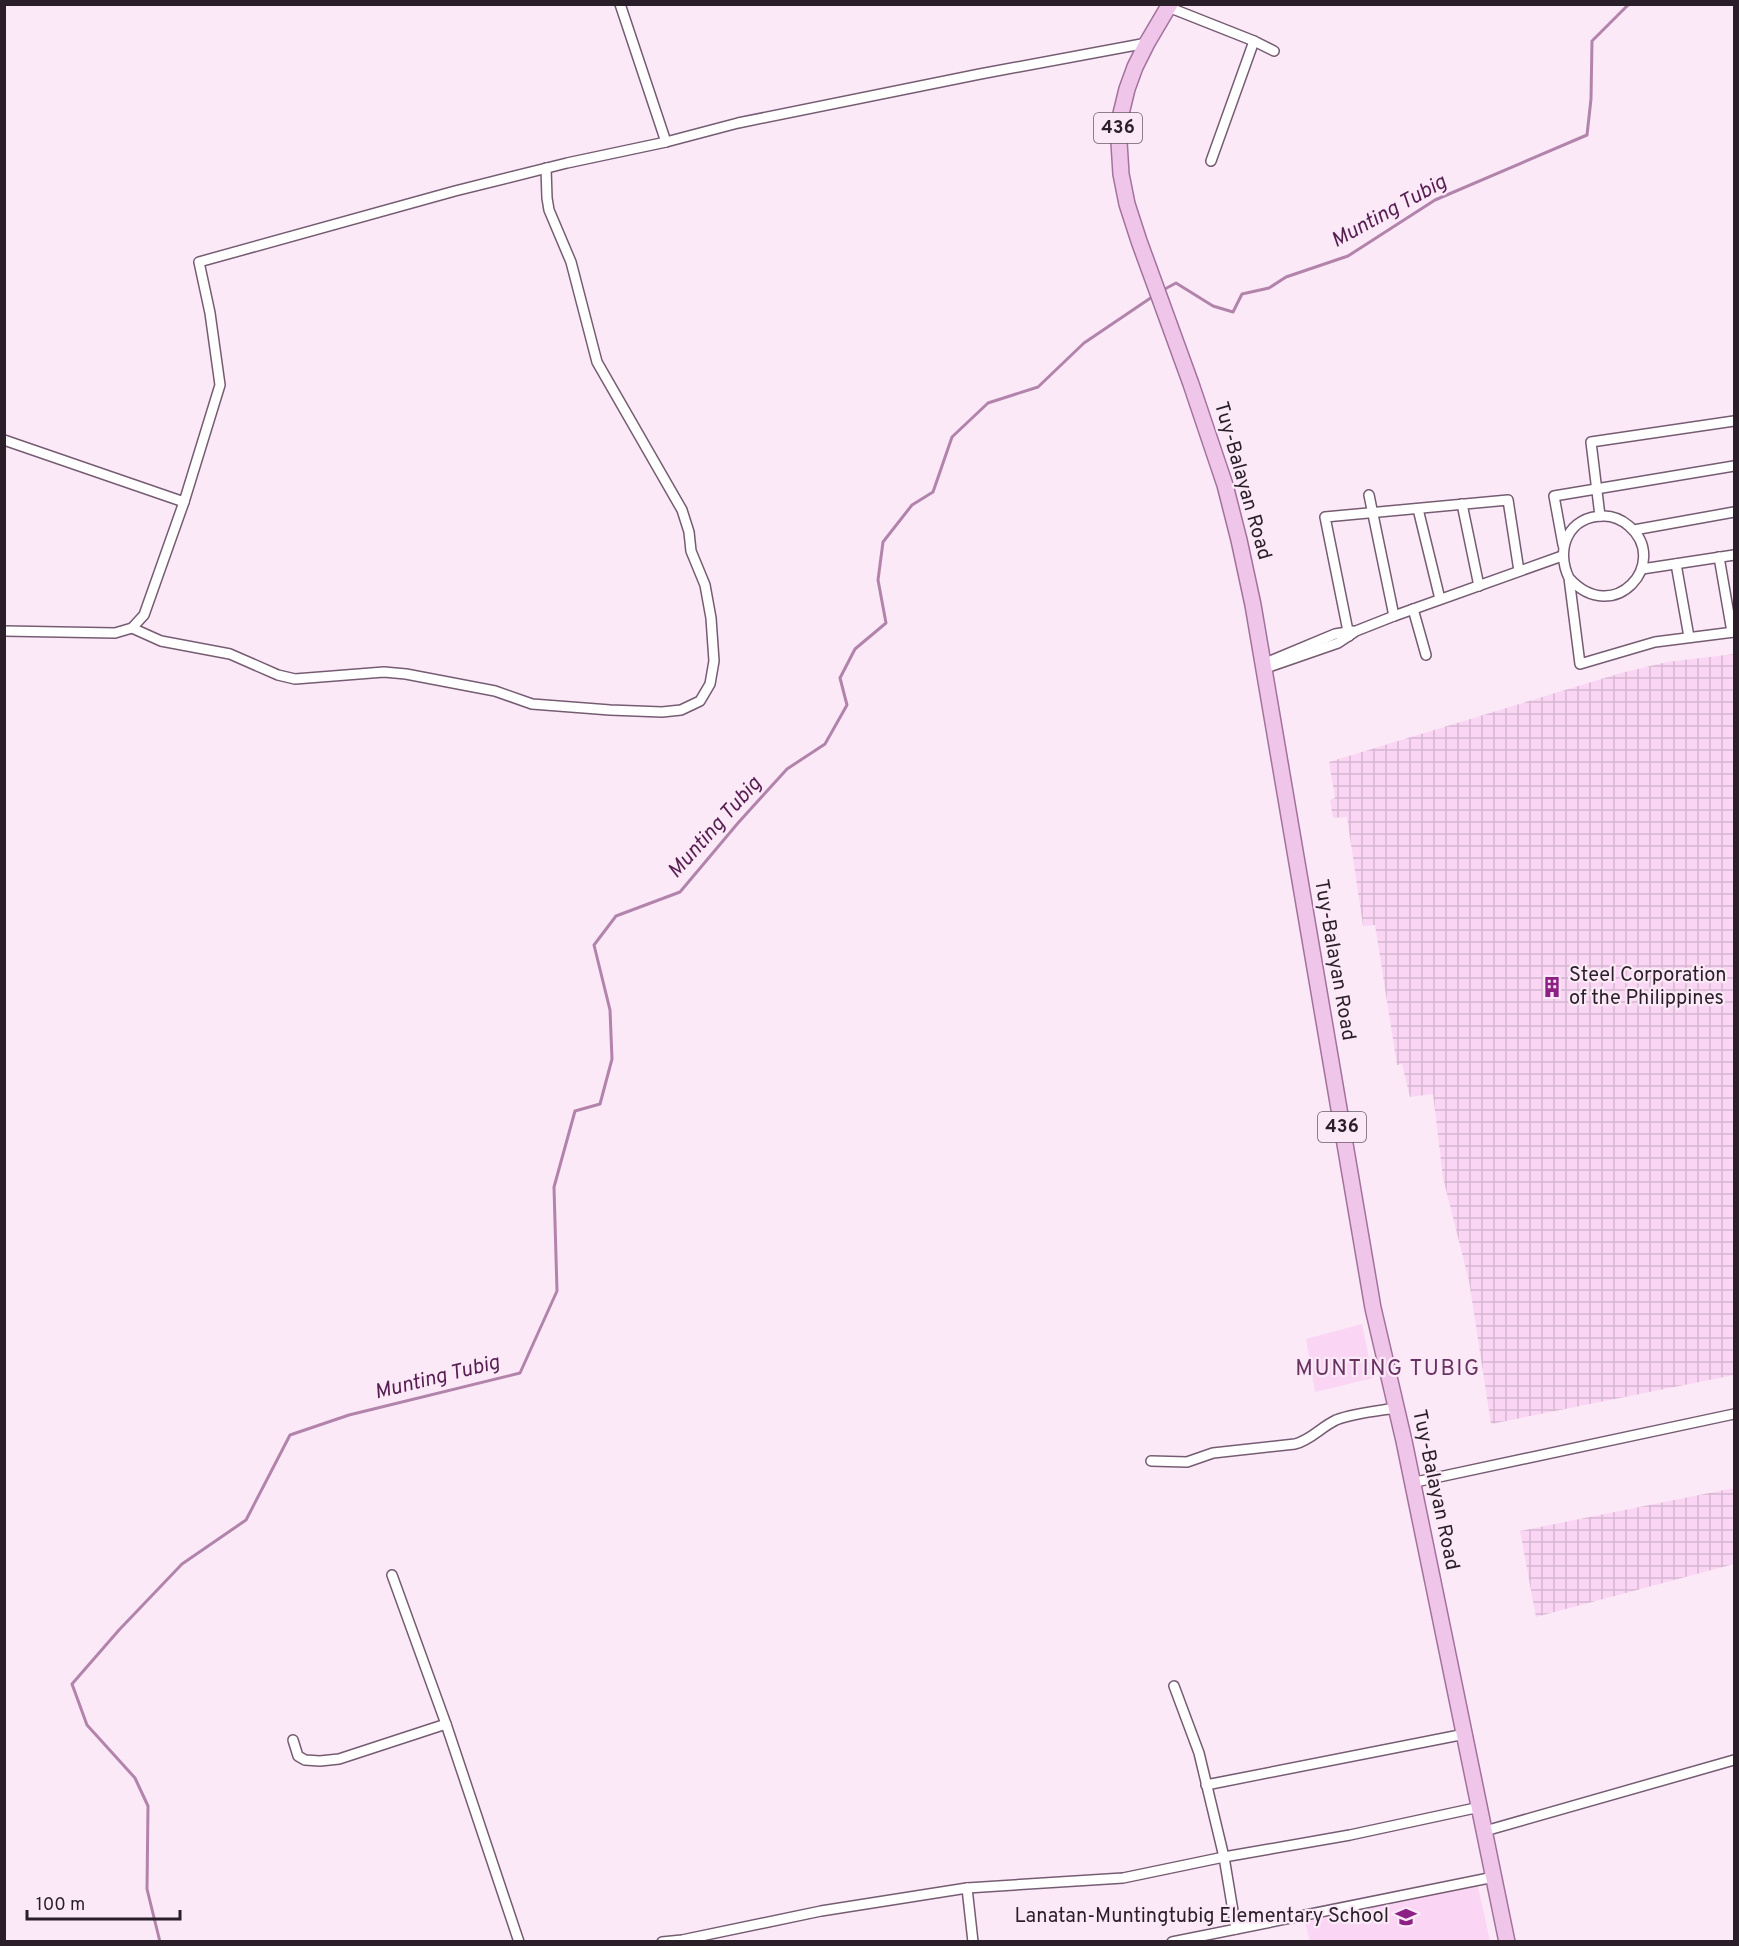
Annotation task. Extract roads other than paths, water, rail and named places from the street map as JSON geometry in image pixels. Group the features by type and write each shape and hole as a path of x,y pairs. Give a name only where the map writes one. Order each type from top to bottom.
{"main road":[{"name":"Tuy-Balayan Road","path":"1169,6 1147,43 1127,89 1118,126 1123,187 1225,485 1239,540 1263,667 1373,1308 1507,1941"}],"street":[{"path":"620,4 666,142"},
{"path":"1169,6 1274,51"},
{"path":"1211,161 1254,41"},
{"path":"4,631 115,633 132,628 144,615 184,502 220,385 200,262 455,191 738,123 1147,43"},
{"path":"132,628 161,641 230,654 278,675 295,679 384,672 406,674 495,691 532,704 610,710 662,712 681,710 700,701 710,684 714,662 711,618 705,585 690,552 689,532 682,510 597,362 572,262 549,210 546,168"},
{"path":"1600,516 1591,442 1734,421"},
{"path":"4,440 184,502"},
{"path":"1263,667 1338,643 1351,633 1519,571 1563,551 1567,538 1581,522 1600,516 1619,519 1634,530 1643,548 1642,569 1636,580 1626,590 1608,596 1589,594 1577,588 1569,578 1564,567 1563,551 1554,496 1734,466"},
{"path":"1369,495 1394,616"},
{"path":"1351,633 1325,517 1508,501 1519,571"},
{"path":"1462,504 1479,586"},
{"path":"1418,509 1440,599"},
{"path":"1634,530 1734,512"},
{"path":"1642,569 1734,555"},
{"path":"1569,578 1580,664 1655,642 1733,632 1719,557"},
{"path":"1676,564 1689,637"},
{"path":"1413,609 1426,655"},
{"path":"1151,1461 1187,1462 1222,1452 1295,1444 1305,1441 1339,1419 1396,1408"},
{"path":"1411,1483 1734,1414"},
{"path":"392,1575 446,1724 519,1941"},
{"path":"1174,1686 1198,1753 1224,1857 1236,1929"},
{"path":"293,1740 298,1756 305,1760 339,1759 446,1724"},
{"path":"1206,1785 1465,1734"},
{"path":"1485,1831 1734,1760"},
{"path":"662,1941 682,1940 821,1911 967,1888 1123,1878 1224,1857 1350,1835 1480,1807"},
{"path":"1172,1941 1494,1877"},
{"path":"967,1888 973,1941"}],"waterway":[{"name":"Munting Tubig","path":"1163,290 1176,283 1213,306 1233,312 1242,294 1269,288 1286,277 1348,256 1435,200 1587,135 1591,99 1592,41 1628,5 1632,4"},
{"name":"Munting Tubig","path":"160,1942 147,1889 148,1806 135,1778 87,1725 72,1684 119,1630 182,1564 246,1520 290,1435 349,1415 520,1373 557,1291 554,1187 575,1111 600,1104 612,1059 610,1010 594,945 616,916 680,892 787,769 825,744 847,705 840,678 855,649 886,623 878,580 883,542 912,505 933,492 952,437 988,403 1038,387 1084,343 1155,295"}],"place":[{"name":"Steel Corporation of the Philippines","path":"1552,987"},
{"name":"Lanatan-Muntingtubig Elementary School","path":"1406,1917"}],"district":[{"name":"MUNTING TUBIG","path":"1388,1369"}]}
